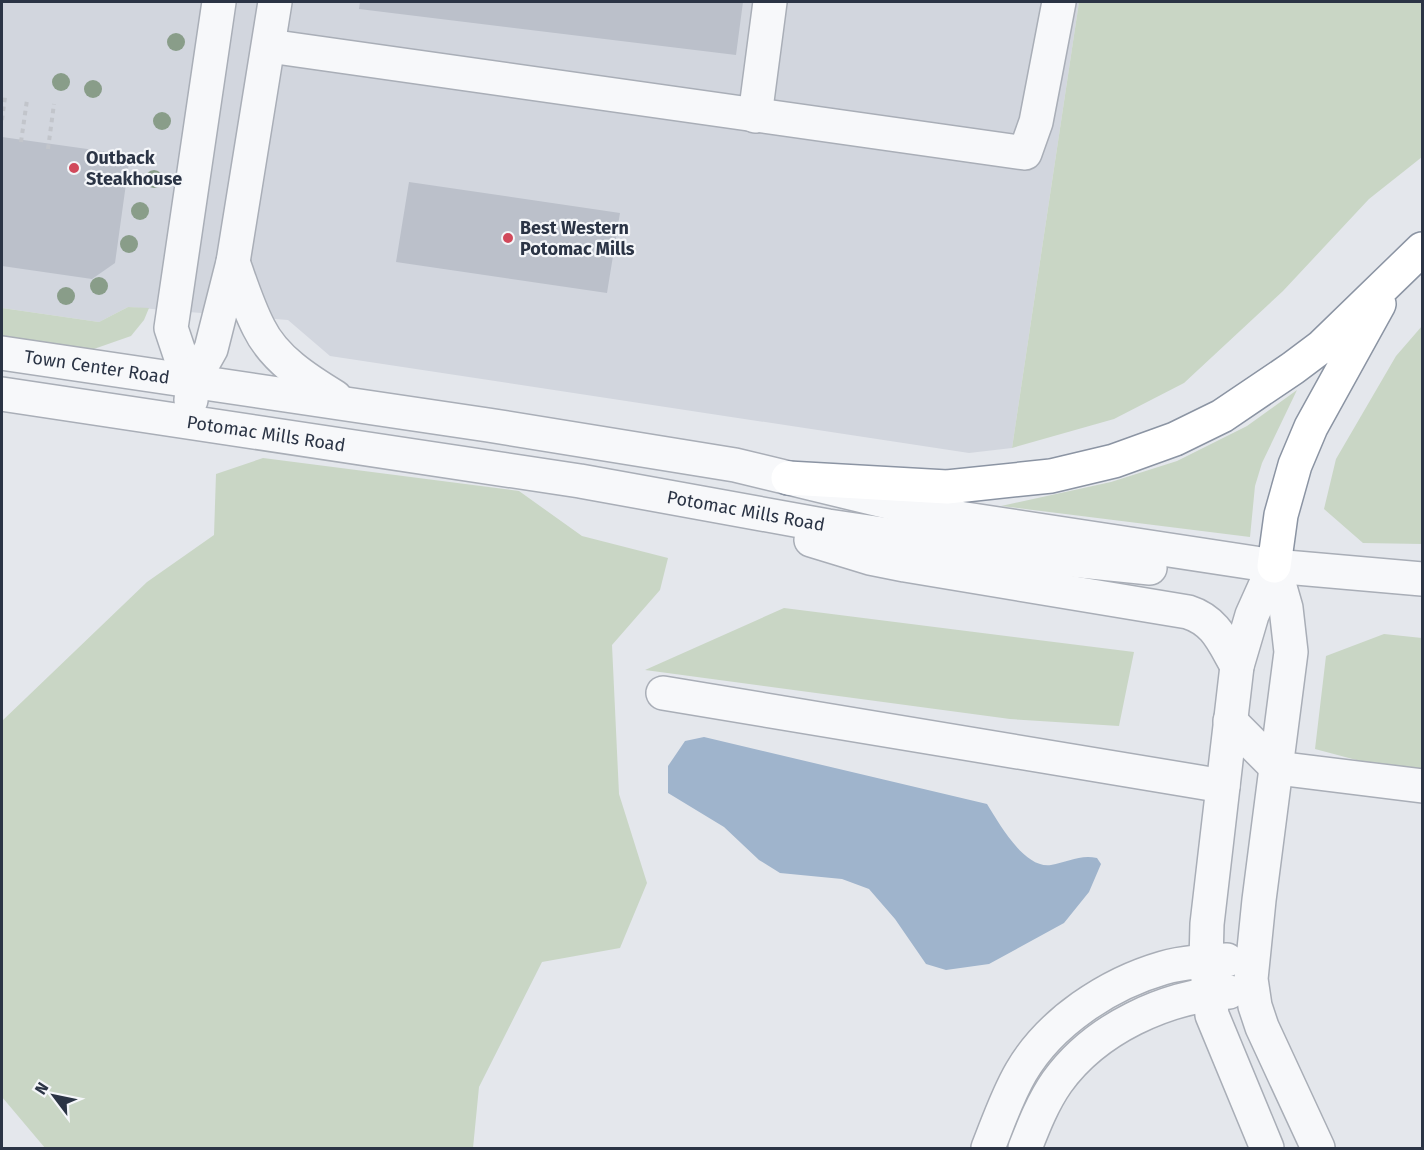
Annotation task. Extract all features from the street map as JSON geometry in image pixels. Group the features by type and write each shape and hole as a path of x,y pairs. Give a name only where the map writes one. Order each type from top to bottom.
{"highway":[{"path":"788,478 947,487 1051,476 1114,461 1175,439 1222,416 1320,347 1422,249"},
{"path":"1274,566 1281,515 1295,465 1311,427 1395,276"}],"street":[{"name":"Potomac Mills Road","path":"193,381 171,328 219,2"},
{"name":"Potomac Mills Road","path":"275,2 233,262 211,349 193,381 188,422 580,481 828,526 1032,556 1151,568 1228,571 1274,566"},
{"path":"755,116 770,2"},
{"path":"269,46 1025,153 1036,122 1059,2"},
{"path":"233,262 260,330 278,354 307,381 345,404"},
{"name":"Town Center Road","path":"2,353 193,381"},
{"name":"Potomac Mills Road","path":"193,381 735,465 946,516 1274,566 1341,574 1422,579"},
{"path":"2,394 188,422"},
{"path":"694,502 870,558 1188,612 1204,618 1213,626 1237,666"},
{"path":"1268,1149 1212,1015 1206,961 1207,924 1237,666 1252,615 1274,566"},
{"path":"1274,566 1286,608 1291,652 1265,850 1253,975 1255,1005 1262,1027 1318,1149"},
{"path":"663,693 1223,786"},
{"path":"1230,721 1277,768 1422,786"},
{"path":"1216,843 1265,850"},
{"path":"988,1149 1021,1071 1058,1027 1102,996 1132,979 1163,968 1206,961 1253,975"},
{"path":"1025,1149 1037,1118 1058,1081 1093,1045 1116,1028 1142,1014 1209,994 1253,975"}],"path":[{"path":"2,120 5,97"},
{"path":"21,142 27,100"},
{"path":"48,149 54,104"}],"shaded area":[{"path":"2,2 1079,2 1012,448 969,453 330,356 288,320 128,307 99,322 2,308"}],"green space":[{"path":"1079,2 1422,2 1422,157 1369,199 1283,291 1184,383 1114,419 1012,448"},
{"path":"128,307 149,308 144,320 131,336 91,350 2,338 2,308 99,322"},
{"path":"1422,326 1422,544 1363,543 1324,509 1336,459 1396,356"},
{"path":"1297,390 1262,463 1255,486 1250,537 1001,506 1111,482 1177,461 1247,426"},
{"path":"263,458 519,491 582,536 668,558 660,590 612,645 619,794 647,883 620,948 542,962 479,1087 473,1148 45,1148 2,1097 2,721 147,582 214,535 216,474"},
{"path":"784,608 1134,652 1119,726 1010,719 645,670"},
{"path":"1384,634 1422,638 1422,769 1379,766 1315,749 1326,656"}],"water":[{"path":"704,737 987,804 1005,833 1031,860 1051,865 1091,857 1097,858 1101,864 1089,892 1064,923 989,964 946,970 926,964 895,919 869,889 842,879 780,873 759,860 724,827 668,793 668,766 685,741"}],"building":[{"path":"360,2 743,2 736,55 359,9"},
{"path":"2,137 130,155 115,263 92,279 2,266"},
{"name":"Best Western Potomac Mills","path":"409,182 620,213 607,293 396,262"}],"place":[{"name":"Outback Steakhouse","path":"74,168"},
{"name":"Best Western Potomac Mills","path":"508,238"}]}
